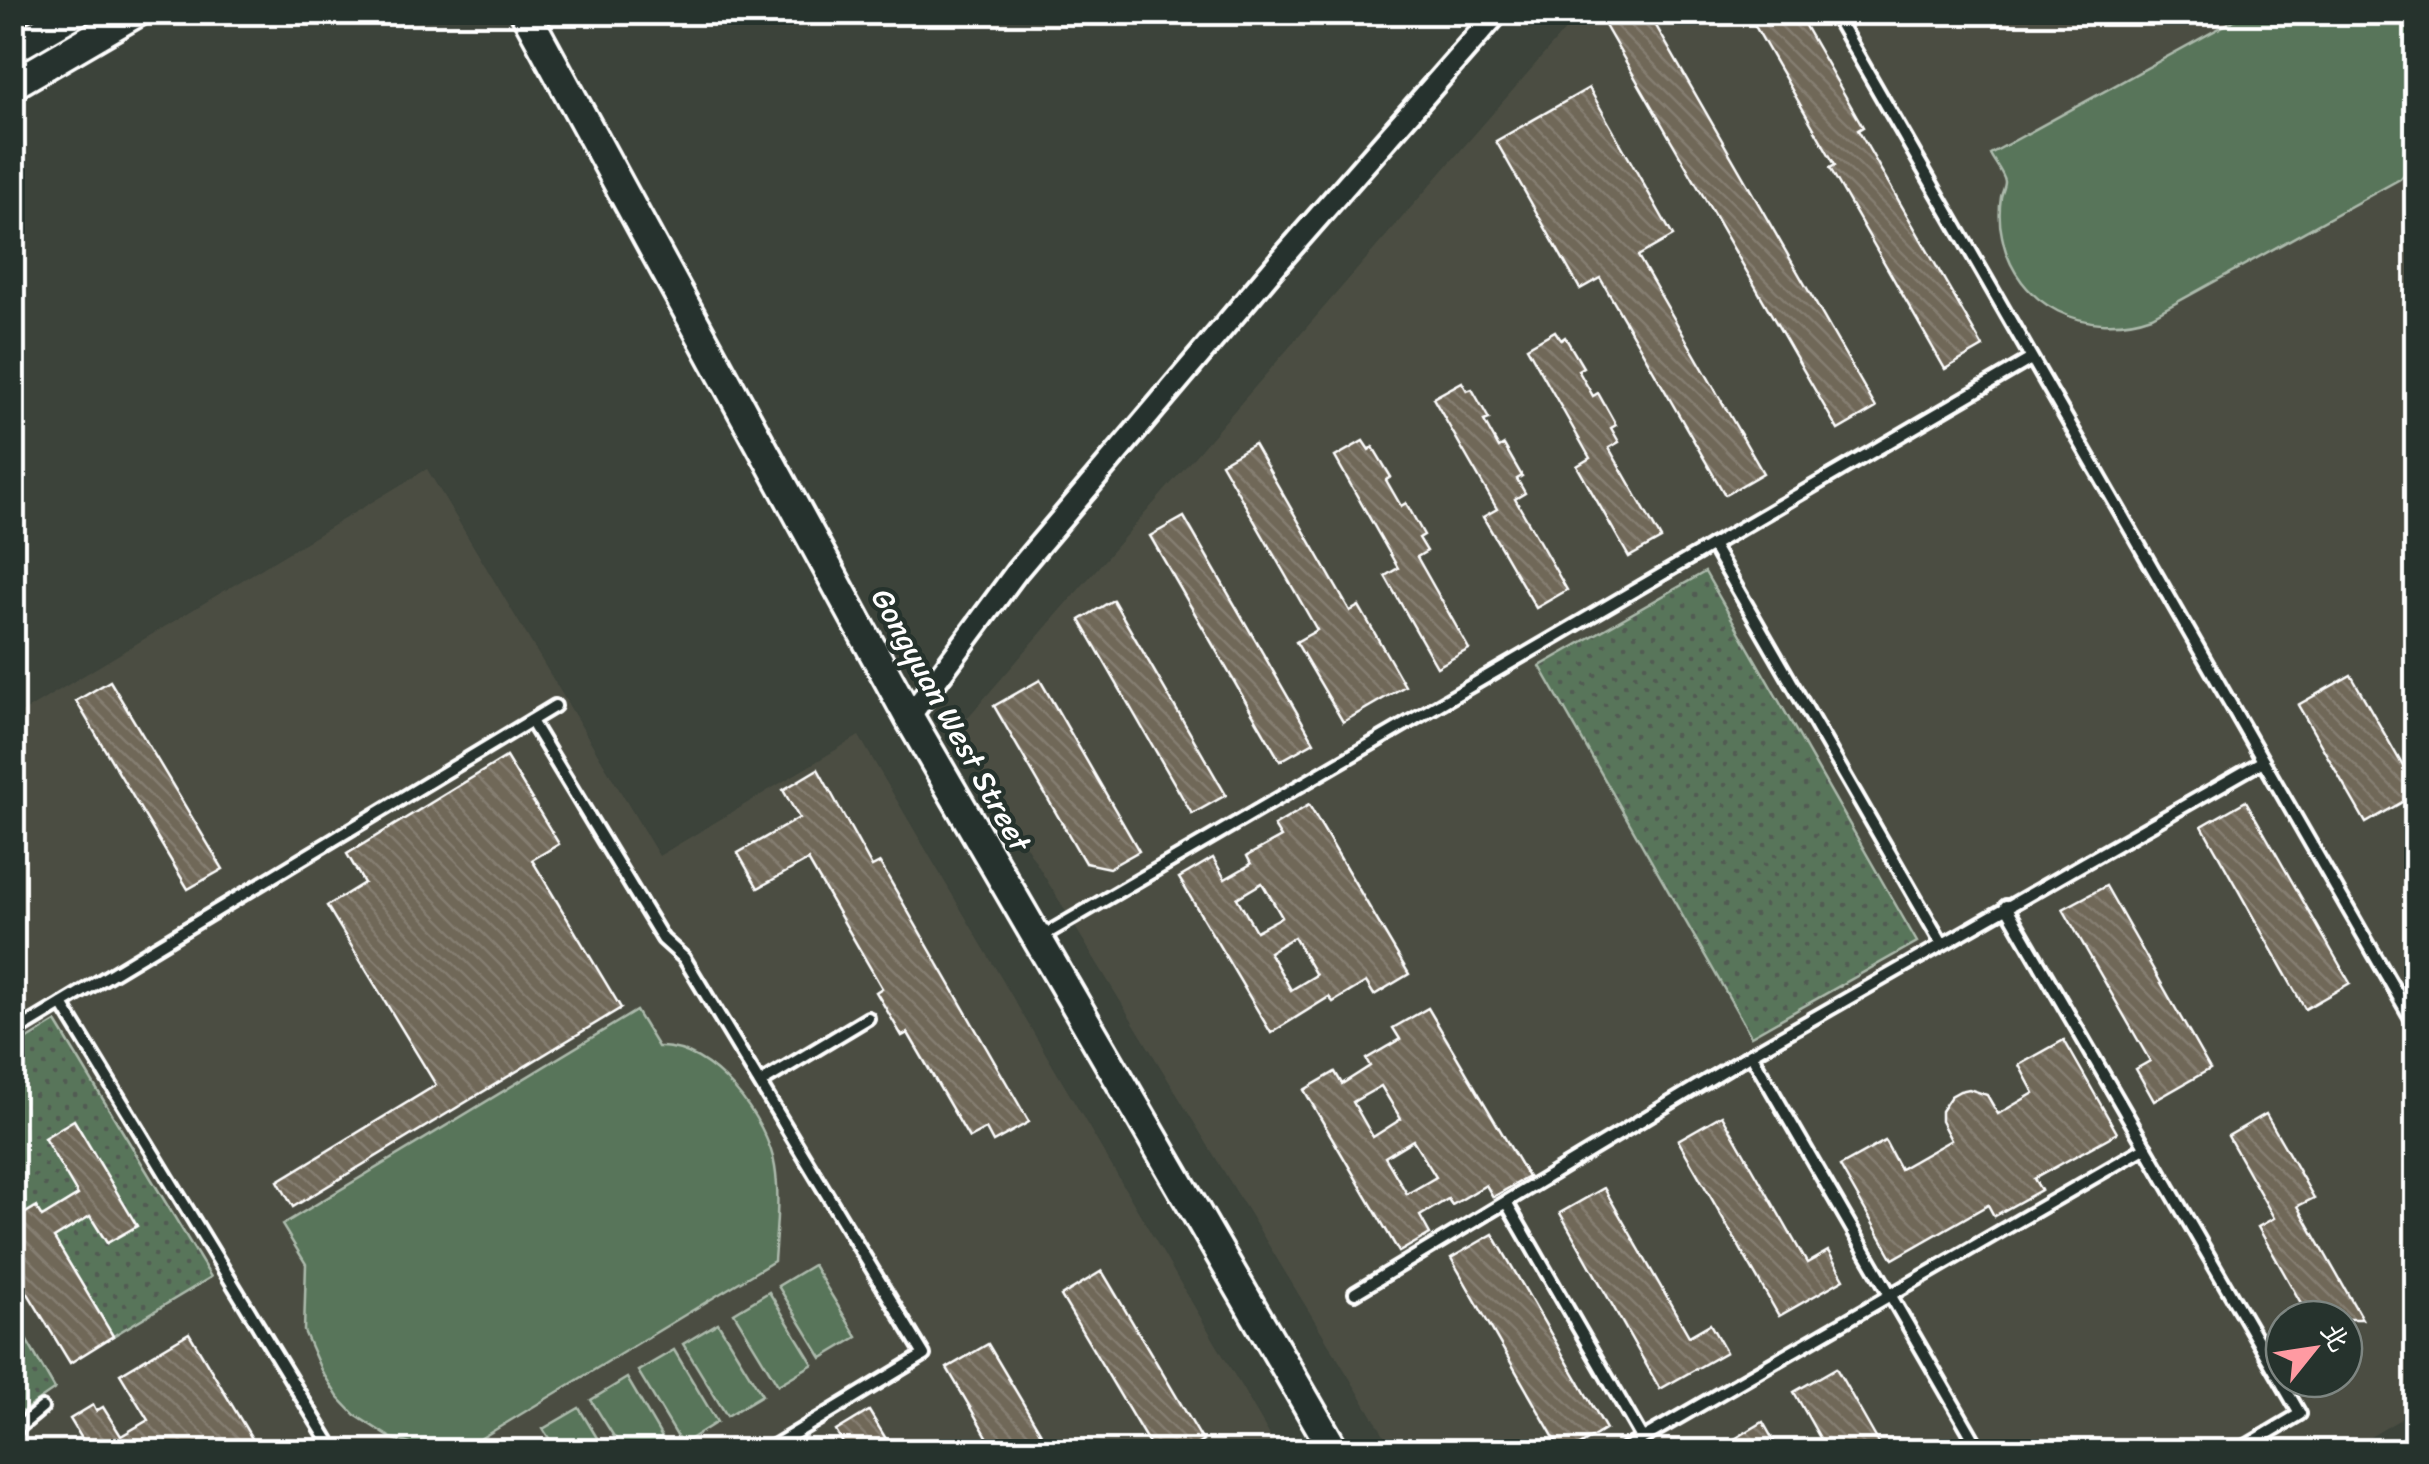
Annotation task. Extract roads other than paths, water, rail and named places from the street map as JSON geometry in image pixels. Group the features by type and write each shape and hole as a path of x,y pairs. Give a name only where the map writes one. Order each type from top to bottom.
{"street":[{"path":"12,49 76,12"},
{"path":"12,85 137,12"},
{"name":"Gongyuan West Street","path":"525,12 908,716 1334,1452"},
{"path":"908,716 1030,556 1289,250 1498,12"}],"lane":[{"path":"1833,12 2416,1027"},
{"path":"1038,939 2032,358"},
{"path":"1712,545 1942,944"},
{"path":"12,1034 555,706"},
{"path":"531,721 662,938 684,958 924,1355 764,1452"},
{"path":"1356,1294 1751,1054 2262,762"},
{"path":"2006,906 2300,1414 2236,1452"},
{"path":"62,1004 335,1452"},
{"path":"760,1084 868,1018"},
{"path":"1751,1054 1981,1452"},
{"path":"1619,1452 2146,1147"},
{"path":"1506,1202 1642,1438"},
{"path":"12,1433 42,1408"}]}
